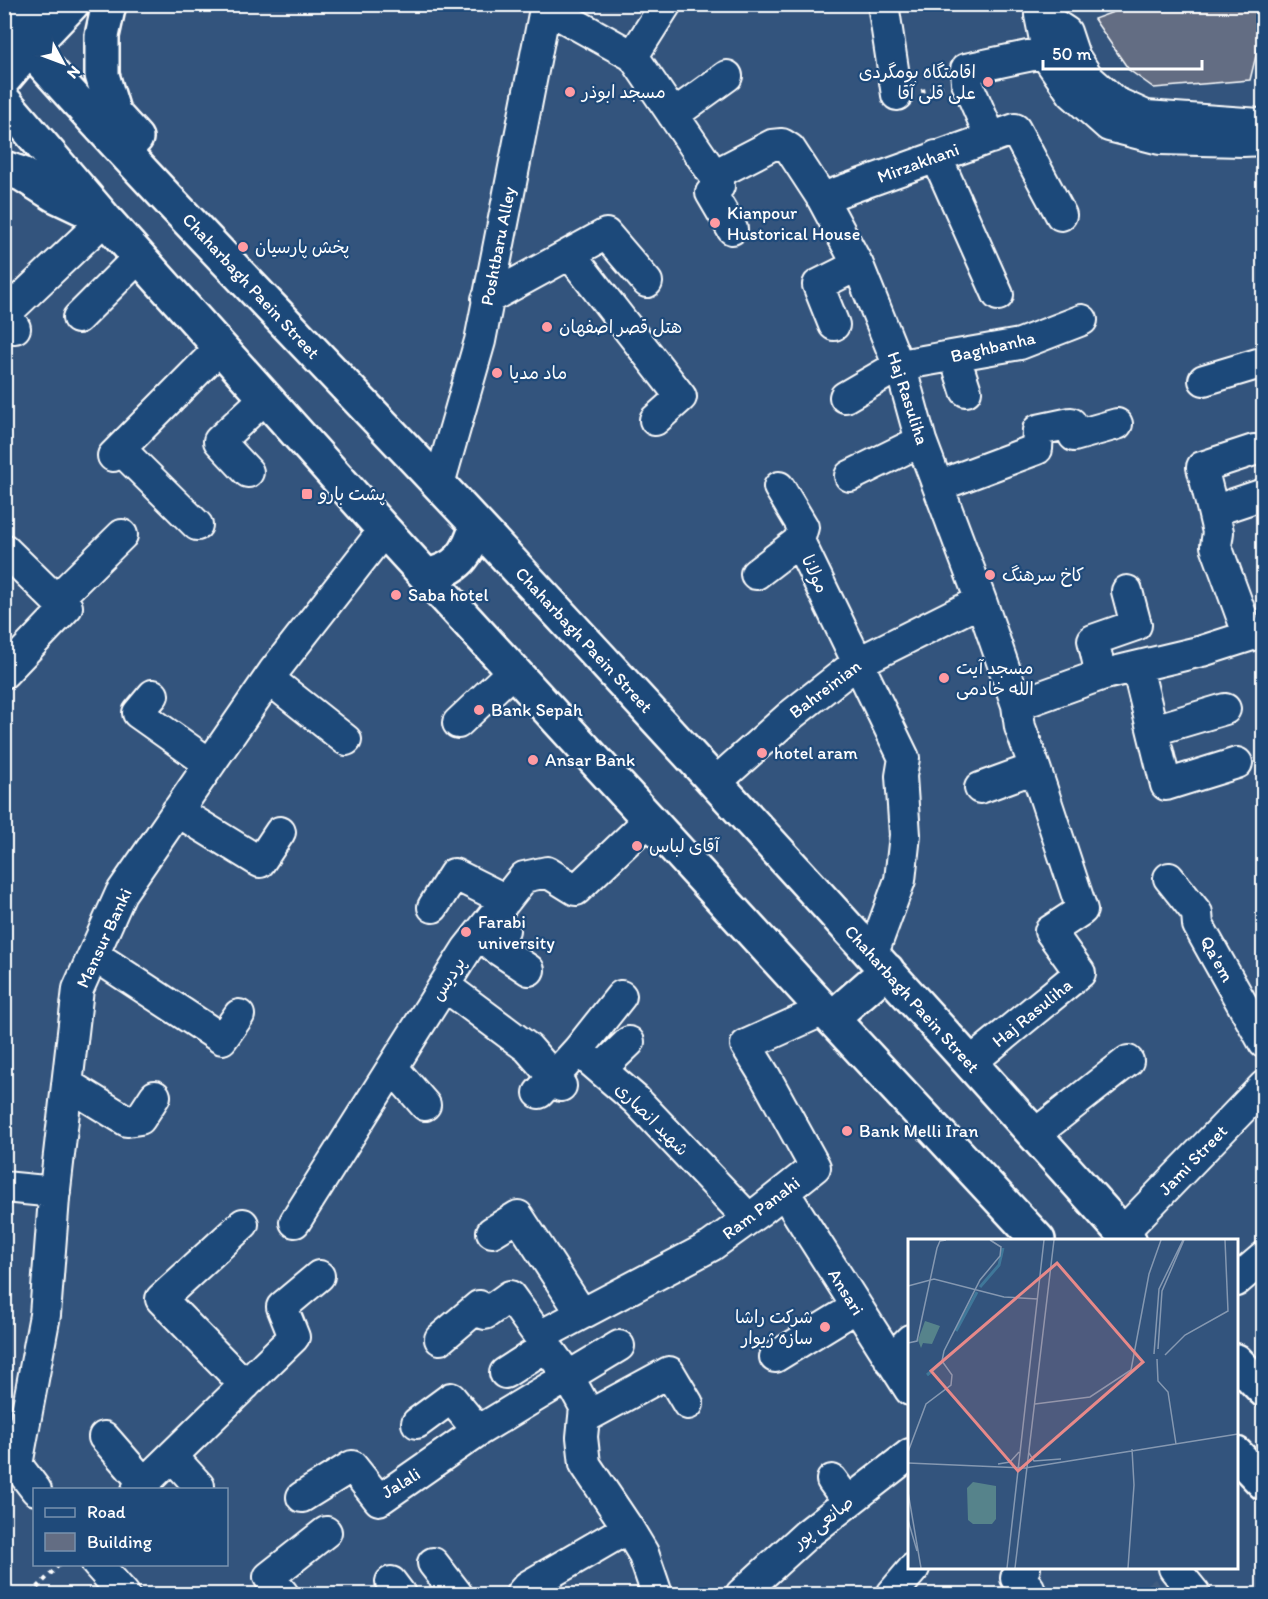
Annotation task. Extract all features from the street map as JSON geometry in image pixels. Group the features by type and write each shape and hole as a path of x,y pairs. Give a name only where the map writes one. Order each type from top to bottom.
{"main road":[{"path":"4,79 16,26 72,4"},
{"path":"109,4 102,36 102,75 114,114 227,239 252,289"},
{"name":"Chaharbagh Paein Street","path":"16,26 252,289 439,484 716,782 1125,1237"},
{"path":"4,101 105,219 384,530 1037,1239"},
{"path":"4,168 22,174 55,195 105,219"},
{"path":"426,576 444,572 458,561 471,546 477,525"},
{"path":"828,1014 880,962"},
{"path":"1238,1362 1263,1390"},
{"path":"1238,1456 1263,1483"}],"street":[{"path":"633,56 666,4"},
{"path":"883,4 897,95"},
{"path":"545,6 633,56 714,175 719,186 711,193 732,229"},
{"name":"Poshtbaru Alley","path":"439,484 480,341 545,6"},
{"path":"1041,10 1049,60 1072,93 1109,126 1160,139 1258,138"},
{"path":"1041,10 1066,32 1074,56 1089,80 1115,102 1146,116 1258,138"},
{"path":"1047,52 966,69 967,83 1061,215"},
{"path":"673,115 727,76"},
{"name":"Mirzakhani","path":"822,198 1003,133"},
{"name":"Haj Rasuliha","path":"714,175 772,145 782,144 790,149 822,198 858,266 900,365 921,441 1017,705 1020,727 1082,910 1050,931 1080,974 970,1063"},
{"path":"936,156 998,295"},
{"path":"15,327 5,314 105,219"},
{"path":"488,299 606,234 647,282"},
{"path":"570,254 681,397 655,420"},
{"path":"78,318 140,256"},
{"path":"834,325 819,285 858,266"},
{"name":"Baghbanha","path":"900,365 1020,344 1082,320"},
{"path":"197,525 116,452 220,348"},
{"path":"955,357 966,391"},
{"path":"1204,380 1263,363"},
{"path":"844,397 900,365"},
{"path":"248,472 219,441 265,398"},
{"path":"938,486 1037,448 1038,430 1071,423 1074,436 1117,424"},
{"path":"850,476 921,441"},
{"path":"1017,705 1101,675 1202,651 1249,636 1216,546 1218,532 1202,467 1254,450"},
{"name":"مولانا","path":"778,487 803,527 799,541 904,758 901,776 905,835 900,880 880,962"},
{"path":"1213,511 1263,494"},
{"name":"Mansur Banki","path":"34,1488 17,1465 45,1315 55,1192 78,989 121,894 269,679 384,530"},
{"path":"56,600 122,535"},
{"path":"756,574 799,541"},
{"path":"4,549 56,600 67,607 4,673"},
{"path":"1101,675 1092,640 1137,625 1127,591"},
{"name":"Bahreinian","path":"716,782 791,715 857,663 981,601"},
{"path":"1137,667 1166,785 1237,763"},
{"path":"458,723 514,670"},
{"path":"269,679 346,741"},
{"path":"153,695 138,713 210,764"},
{"path":"1154,730 1225,709"},
{"path":"980,788 1035,768"},
{"path":"177,811 260,862 280,832"},
{"name":"پردیس","path":"295,1222 468,949 524,877 547,872 576,890 649,820"},
{"path":"433,907 454,874 498,910 504,930 493,946 529,970"},
{"name":"Qa'em","path":"1169,878 1197,913 1198,925 1263,1043"},
{"path":"94,955 222,1039 240,1015"},
{"path":"445,986 528,1048 551,1085 621,996"},
{"name":"Ram Panahi","path":"505,1373 543,1341 582,1314 711,1246 814,1167 746,1045 828,1014"},
{"path":"601,1070 629,1042"},
{"name":"شهید انصاری","path":"578,1050 636,1100 702,1186 749,1219"},
{"path":"1034,1135 1128,1061"},
{"path":"393,1068 425,1105"},
{"path":"67,1084 127,1121 140,1119 155,1096"},
{"name":"Jami Street","path":"1125,1237 1263,1086"},
{"path":"4,1187 55,1192"},
{"name":"Ansari","path":"784,1192 855,1308 900,1350 908,1386"},
{"path":"492,1232 518,1216 528,1277 543,1341 568,1376 585,1407 582,1437 585,1464 643,1553 657,1594"},
{"path":"243,1224 161,1299 245,1385"},
{"path":"1238,1279 1263,1257"},
{"path":"104,1437 141,1486 294,1337 282,1307 320,1276"},
{"path":"528,1277 582,1314"},
{"path":"440,1339 479,1306 484,1314 528,1277"},
{"path":"775,1357 855,1308"},
{"name":"Jalali","path":"302,1497 352,1466 380,1500 478,1431 568,1376 625,1348 650,1382"},
{"path":"584,1418 669,1372 688,1404"},
{"path":"417,1423 451,1398 478,1431"},
{"name":"صانعی پور","path":"758,1589 840,1491 908,1455"},
{"path":"172,1456 199,1486"},
{"path":"521,1594 528,1586 628,1528"},
{"path":"273,1572 326,1532"},
{"path":"433,1563 457,1594"},
{"path":"99,1566 124,1594"},
{"path":"892,1594 913,1569"},
{"path":"1024,1569 1016,1578 1029,1587 1029,1594"},
{"path":"1175,1569 1195,1594"}],"path":[{"path":"897,95 967,83"},
{"path":"31,1594 58,1566"}],"shaded area":[{"path":"1155,1579 1167,1594 1134,1594"}],"building":[{"path":"1135,4 1263,4 1263,27 1250,80 1154,88 1129,70 1094,19"}],"place":[{"name":"اقامتگاه بومگردی علی قلی آقا","path":"988,82"},
{"name":"مسجد ابوذر","path":"570,92"},
{"name":"Kianpour Hustorical House","path":"715,223"},
{"name":"پخش پارسیان","path":"243,247"},
{"name":"هتل قصر اصفهان","path":"547,327"},
{"name":"ماد مدیا","path":"497,373"},
{"name":"پشت بارو","path":"307,494"},
{"name":"کاخ سرهنگ","path":"990,575"},
{"name":"Saba hotel","path":"396,595"},
{"name":"مسجد آیت الله خادمی","path":"944,678"},
{"name":"Bank Sepah","path":"479,710"},
{"name":"hotel aram","path":"762,753"},
{"name":"Ansar Bank","path":"533,760"},
{"name":"آقای لباس","path":"637,846"},
{"name":"Farabi university","path":"466,932"},
{"name":"Bank Melli Iran","path":"847,1131"},
{"name":"شرکت راشا سازه ژیوار","path":"825,1327"}]}
